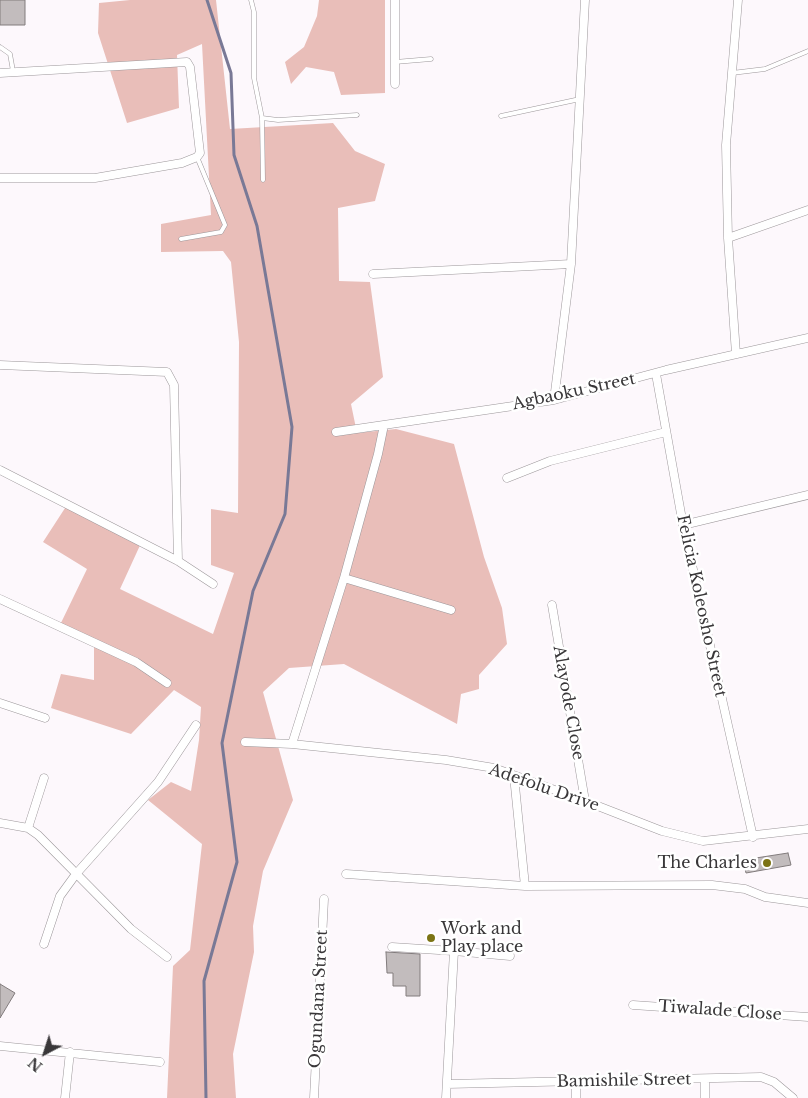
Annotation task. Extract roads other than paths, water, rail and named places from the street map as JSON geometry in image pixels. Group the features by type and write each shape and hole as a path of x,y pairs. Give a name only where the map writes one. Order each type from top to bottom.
{"street":[{"path":"395,0 395,84"},
{"path":"554,400 571,264 586,0"},
{"path":"736,354 728,238 726,145 738,0"},
{"path":"0,73 187,62 190,67 200,152 197,157 182,163 95,178 0,178"},
{"path":"728,238 808,210"},
{"path":"373,274 571,264"},
{"name":"Agbaoku Street","path":"336,432 554,400 736,354 808,338"},
{"path":"0,365 167,372 174,385 178,561"},
{"name":"Felicia Koleosho Street","path":"656,374 683,525 753,837"},
{"path":"292,744 344,578 378,454 384,425"},
{"path":"507,478 550,461 666,432"},
{"path":"0,470 178,561 213,584"},
{"path":"683,525 808,495"},
{"path":"344,578 451,610"},
{"path":"0,599 136,662 167,683"},
{"name":"Alayode Close","path":"552,605 585,800"},
{"path":"0,704 45,718"},
{"path":"44,944 60,896 76,874 158,782 196,725"},
{"name":"Adefolu Drive","path":"246,742 292,744 446,760 494,768 681,837 703,841 753,837 808,829"},
{"path":"514,776 525,886"},
{"path":"28,828 44,778"},
{"path":"0,823 28,828 38,835 131,930 167,957"},
{"path":"346,874 525,886 712,885 745,889 765,897 808,903"},
{"name":"Ogundana Street","path":"314,1098 324,899"},
{"path":"392,947 510,956"},
{"path":"446,1098 454,952"},
{"name":"Tiwalade Close","path":"633,1005 808,1017"},
{"path":"0,1046 160,1062"},
{"path":"65,1098 70,1052"},
{"name":"Bamishile Street","path":"447,1084 761,1077 774,1082 793,1098"},
{"path":"705,1079 705,1098"},
{"path":"576,1082 576,1098"}],"lane":[{"path":"251,0 254,12 254,78 262,118 264,180"},
{"path":"0,47 10,54 13,73"},
{"path":"732,73 765,69 808,51"},
{"path":"395,62 431,59"},
{"path":"501,116 580,99"},
{"path":"262,118 278,120 357,115"},
{"path":"181,239 212,235 220,232 224,225 197,157"}],"waterway":[{"path":"206,1098 204,981 237,862 222,743 253,591 285,514 292,427 257,226 234,155 231,73 207,0"}],"place":[{"name":"The Charles","path":"767,863"},
{"name":"Work and Play place","path":"431,938"}]}
